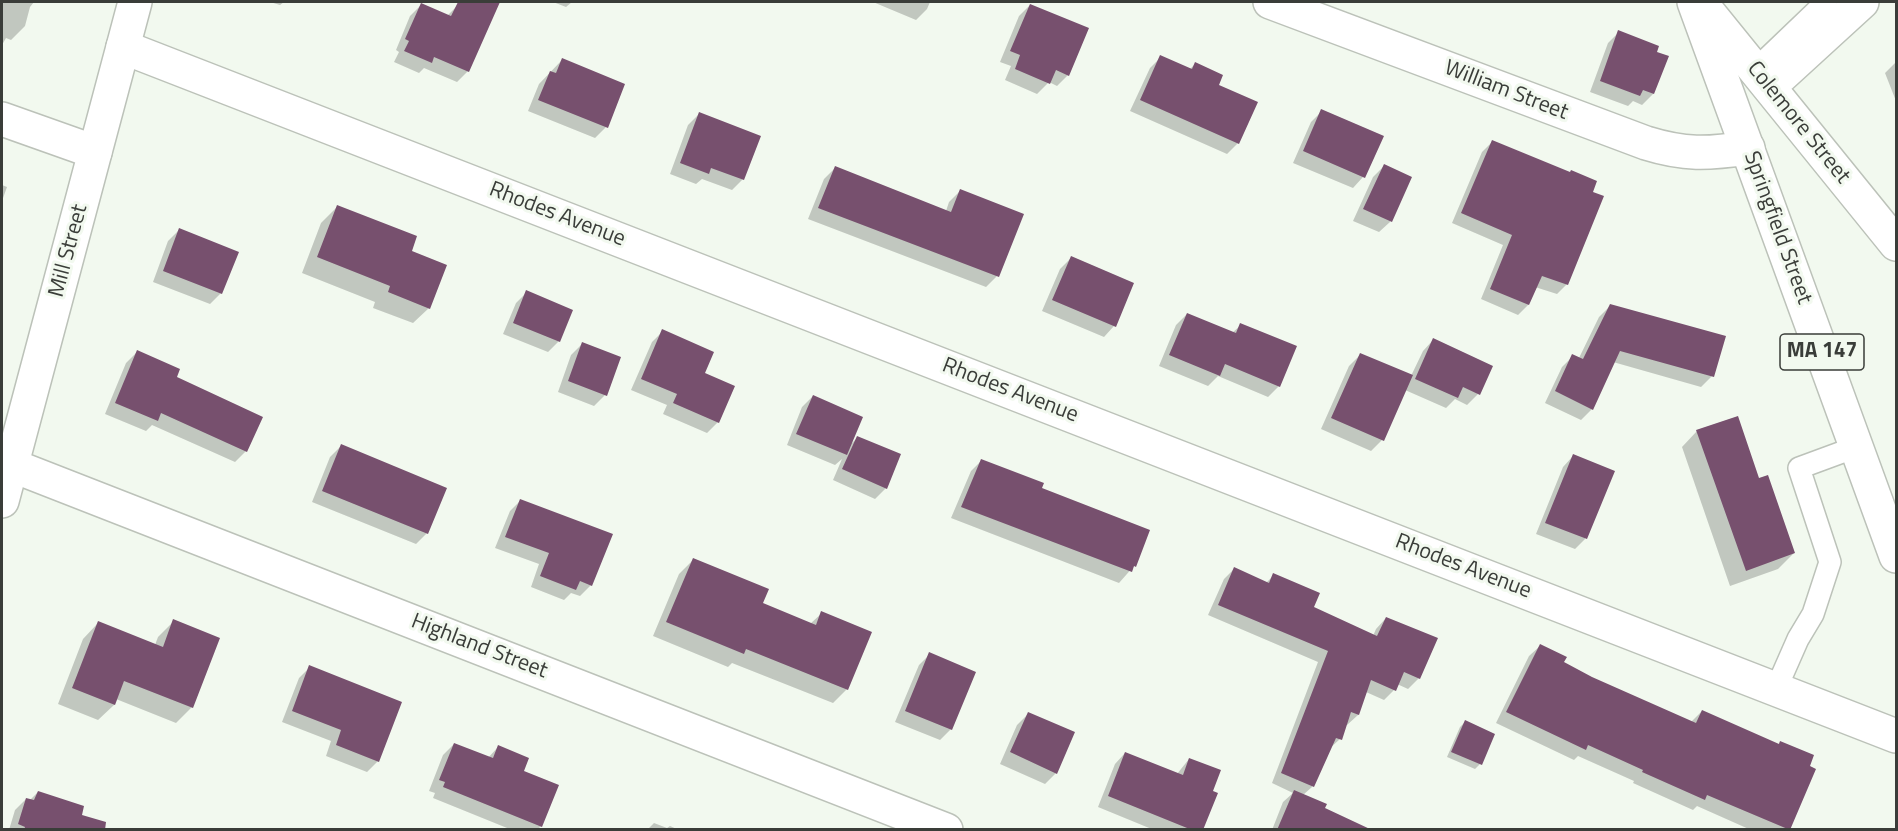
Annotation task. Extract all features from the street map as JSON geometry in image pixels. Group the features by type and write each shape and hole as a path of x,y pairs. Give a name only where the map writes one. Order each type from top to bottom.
{"street":[{"name":"Mill Street","path":"2,501 135,2"},
{"name":"William Street","path":"1270,2 1662,148 1696,153 1718,153 1748,148"},
{"name":"Springfield Street","path":"1694,2 1856,447 1889,509 1896,556"},
{"name":"Colemore Street","path":"1700,2 1896,244"},
{"path":"1762,78 1862,2"},
{"name":"Rhodes Avenue","path":"123,47 1896,736"},
{"path":"2,119 95,152"},
{"name":"Highland Street","path":"11,465 946,830"}],"lane":[{"path":"1762,78 1826,2"},
{"path":"1776,689 1798,639 1813,614 1830,562 1798,468 1856,447"}],"building":[{"path":"458,2 500,2 469,72 434,57 432,63 404,51 409,41 405,39 421,3 451,16"},
{"path":"1030,4 1089,28 1069,76 1056,70 1050,84 1015,69 1020,55 1010,51"},
{"path":"1618,30 1659,46 1657,52 1669,56 1654,94 1643,90 1640,96 1600,81"},
{"path":"1160,55 1192,69 1195,62 1223,75 1219,85 1258,102 1239,144 1140,100"},
{"path":"562,58 625,84 608,128 538,100 550,71 556,73"},
{"path":"1321,109 1384,136 1365,178 1303,151"},
{"path":"699,112 761,136 744,180 711,168 709,174 680,163"},
{"path":"1492,140 1597,181 1593,192 1604,196 1568,285 1542,276 1529,305 1490,289 1512,235 1461,213"},
{"path":"1384,164 1412,177 1392,222 1363,209"},
{"path":"835,166 951,212 960,189 1024,214 999,277 818,208"},
{"path":"337,205 417,236 412,251 447,265 430,309 388,292 390,286 317,257"},
{"path":"179,228 239,252 222,294 163,271"},
{"path":"1071,256 1134,283 1116,327 1052,300"},
{"path":"526,290 573,310 560,342 513,323"},
{"path":"1610,304 1726,336 1714,377 1620,351 1593,410 1555,391 1572,354 1583,359"},
{"path":"1187,313 1236,333 1240,323 1297,346 1280,387 1225,364 1220,376 1169,355"},
{"path":"662,329 714,352 705,373 735,386 719,423 673,403 677,394 641,379"},
{"path":"1433,338 1493,366 1480,395 1463,387 1458,398 1415,379"},
{"path":"582,342 621,357 607,396 568,381"},
{"path":"137,350 180,369 177,377 263,417 247,452 161,413 158,421 115,403"},
{"path":"1360,353 1413,375 1384,441 1331,418"},
{"path":"813,395 863,417 847,455 796,434"},
{"path":"1738,416 1759,478 1768,475 1795,553 1746,571 1696,430"},
{"path":"857,436 901,454 887,489 842,469"},
{"path":"341,444 447,488 428,534 322,491"},
{"path":"1573,454 1615,471 1587,539 1545,523"},
{"path":"981,459 1044,483 1042,488 1150,530 1136,567 1134,566 1132,572 961,507"},
{"path":"520,499 613,534 592,586 580,581 576,590 540,576 549,553 505,537"},
{"path":"693,558 769,589 763,603 816,625 821,611 872,632 848,690 746,649 744,654 666,622"},
{"path":"1234,567 1269,583 1273,573 1320,593 1314,607 1377,636 1386,617 1438,638 1420,679 1404,672 1396,691 1371,680 1359,715 1351,712 1342,740 1336,738 1314,787 1281,773 1328,651 1218,605"},
{"path":"173,619 220,638 193,708 124,681 115,705 72,688 98,621 163,647"},
{"path":"1540,644 1567,657 1564,662 1592,677 1696,723 1702,710 1779,744 1780,741 1814,755 1810,766 1816,769 1790,830 1707,795 1705,800 1588,745 1586,750 1506,712"},
{"path":"929,652 976,672 952,730 905,711"},
{"path":"309,665 402,702 379,762 336,745 341,730 292,711"},
{"path":"1028,712 1075,732 1057,774 1010,752"},
{"path":"1465,720 1495,734 1482,765 1451,752"},
{"path":"454,743 493,758 498,745 529,758 524,771 559,785 542,827 443,787 445,782 439,780"},
{"path":"1125,752 1183,775 1189,758 1221,770 1213,791 1218,793 1203,830 1192,830 1108,796"},
{"path":"1294,790 1327,804 1325,808 1372,830 1277,830"},
{"path":"38,791 84,806 82,815 106,822 105,830 24,830 25,827 18,824 26,798 34,800"}]}
